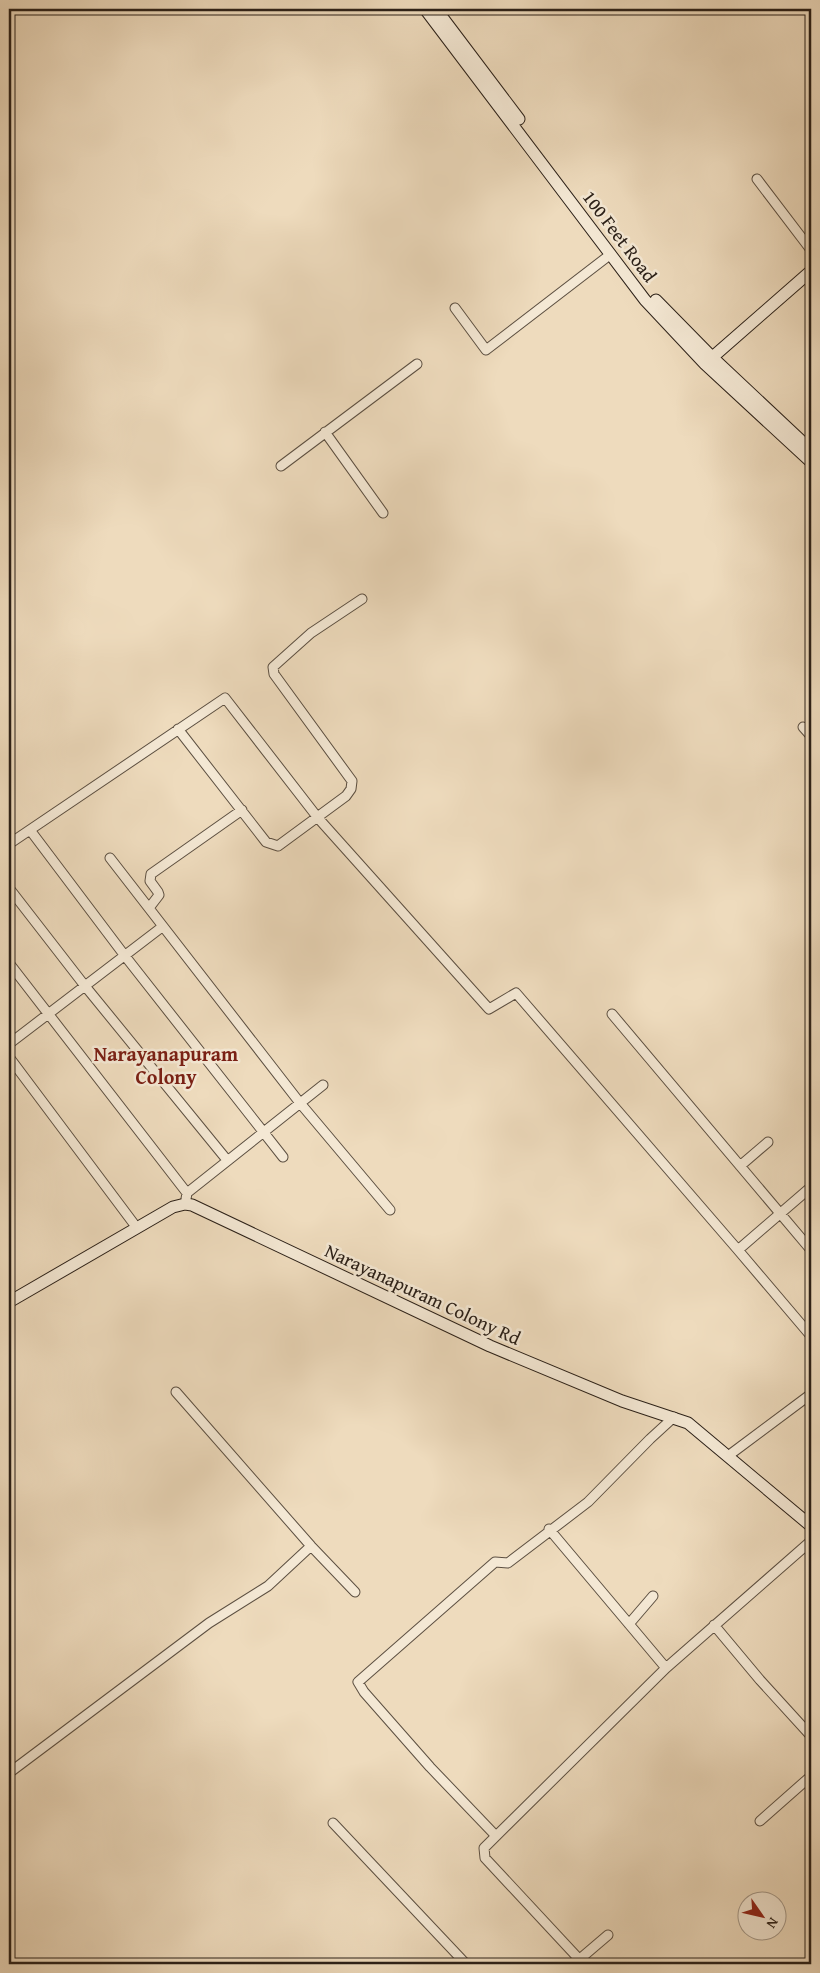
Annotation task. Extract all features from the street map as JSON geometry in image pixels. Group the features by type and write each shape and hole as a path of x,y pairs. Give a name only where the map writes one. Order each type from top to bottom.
{"street":[{"name":"100 Feet Road","path":"425,9 645,300 811,462"},
{"name":"100 Feet Road","path":"436,9 653,297 708,361 811,450"},
{"path":"757,179 811,250"},
{"path":"455,308 486,350 611,254"},
{"path":"708,361 811,271"},
{"path":"281,466 417,364"},
{"path":"325,432 383,513"},
{"path":"178,729 266,842 278,846 318,818 346,796 351,789 352,780 274,674 273,666 312,632 362,599"},
{"path":"9,844 222,698 227,699 318,818 489,1009 516,993 811,1336"},
{"path":"803,727 811,736"},
{"path":"149,908 159,895 149,879 151,874 242,810"},
{"path":"30,830 125,956 283,1157"},
{"path":"110,858 300,1103 390,1210"},
{"path":"9,888 85,986 227,1160"},
{"path":"9,1044 162,927"},
{"path":"9,963 186,1199"},
{"path":"612,1014 811,1250"},
{"path":"9,1057 137,1228"},
{"path":"9,1302 186,1199 227,1160 323,1085"},
{"path":"740,1166 768,1142"},
{"path":"738,1250 811,1186"},
{"name":"Narayanapuram Colony Rd","path":"186,1199 192,1205 490,1346 622,1401 688,1423 811,1526"},
{"path":"176,1392 311,1546 355,1592"},
{"path":"728,1456 811,1394"},
{"path":"496,1836 430,1767 358,1684 359,1681 495,1562 508,1563 549,1529 588,1502 674,1417"},
{"path":"549,1529 666,1668"},
{"path":"608,1934 576,1962 485,1858 484,1848 666,1668 811,1541"},
{"path":"9,1773 209,1623 268,1586 311,1546"},
{"path":"629,1624 653,1596"},
{"path":"714,1625 760,1680 811,1736"},
{"path":"760,1822 811,1776"},
{"path":"333,1823 466,1964"}],"district":[{"name":"Narayanapuram Colony","path":"166,1066"}]}
